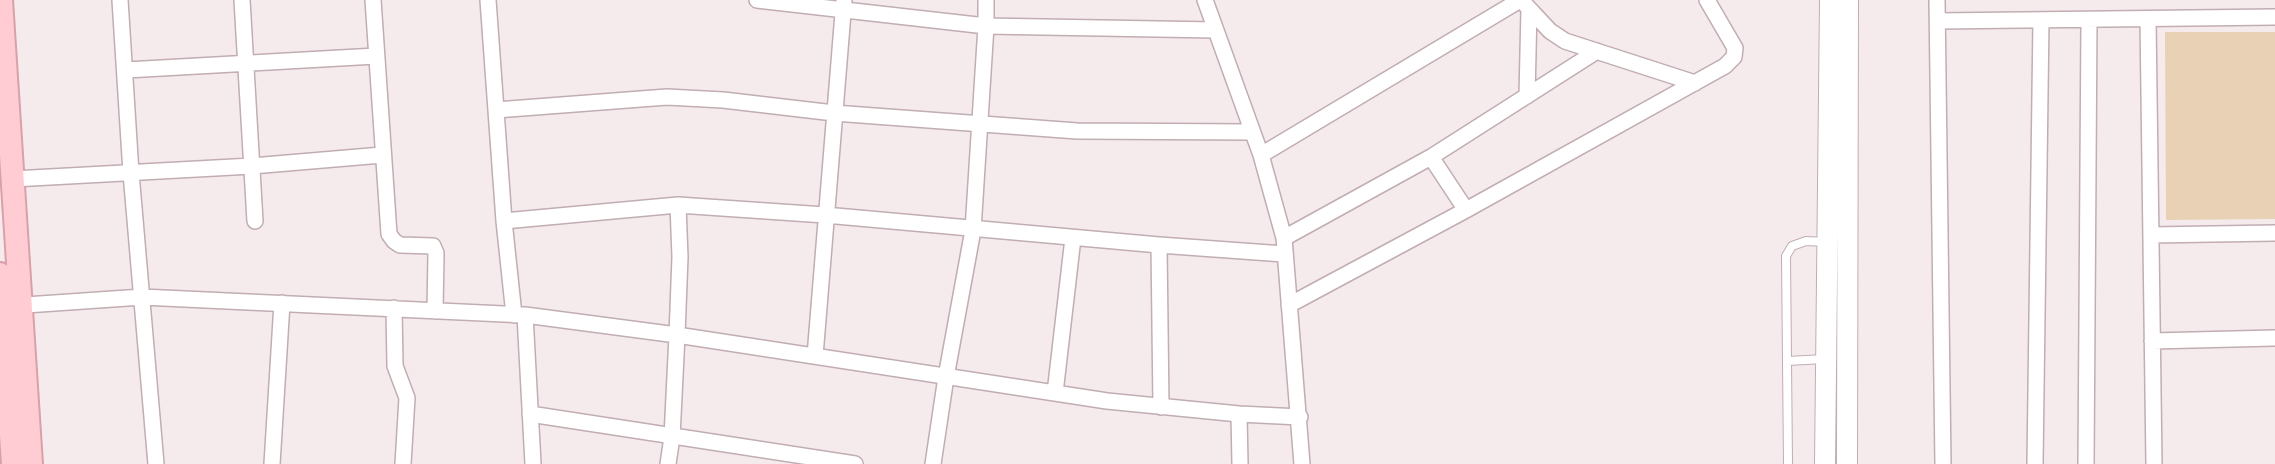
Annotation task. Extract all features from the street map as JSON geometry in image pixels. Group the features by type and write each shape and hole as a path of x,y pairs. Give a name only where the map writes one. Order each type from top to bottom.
{"main road":[{"path":"1,0 13,179 12,306 5,420 13,464"},
{"path":"0,274 12,306 31,464"}],"street":[{"path":"120,0 131,173 156,464"},
{"path":"242,0 255,221"},
{"path":"373,0 389,234 400,245 433,246 436,253 435,311"},
{"path":"488,0 504,221 519,315 533,464"},
{"path":"757,0 844,5 986,26 1215,30"},
{"path":"933,464 946,377 973,230 986,0"},
{"path":"1205,0 1261,155 1284,246 1300,417 1302,464"},
{"path":"1289,305 1725,66 1734,57 1735,48 1707,0"},
{"path":"1825,464 1830,0"},
{"path":"1847,464 1848,0"},
{"path":"1937,0 1943,464"},
{"path":"1523,3 1550,31 1565,41 1695,83"},
{"path":"1523,3 1527,96"},
{"path":"1261,155 1523,3"},
{"path":"815,356 844,5"},
{"path":"1938,21 2275,17"},
{"path":"2148,19 2154,464"},
{"path":"2035,464 2041,20"},
{"path":"2086,464 2089,20"},
{"path":"504,221 678,205 825,215 1159,245 1284,246 1597,51"},
{"path":"126,70 376,56"},
{"path":"496,110 667,97 714,99 834,114 1077,131 1252,132"},
{"path":"13,179 252,166 382,154"},
{"path":"1431,156 1466,210"},
{"path":"668,464 672,437 677,335 680,257 678,205"},
{"path":"2151,235 2275,233"},
{"path":"1055,393 1073,238"},
{"path":"1159,245 1161,407"},
{"path":"12,306 142,297 519,315 677,335 946,377 1161,407 1300,417"},
{"path":"272,464 282,303"},
{"path":"394,308 395,366 407,398 403,464"},
{"path":"2152,341 2275,338"},
{"path":"530,414 855,464"},
{"path":"1239,414 1240,464"}],"lane":[{"path":"1788,464 1786,256 1792,246 1806,241 1827,242"},
{"path":"1787,361 1826,359"}],"shaded area":[{"path":"2165,32 2275,32 2275,219 2166,220"}]}
